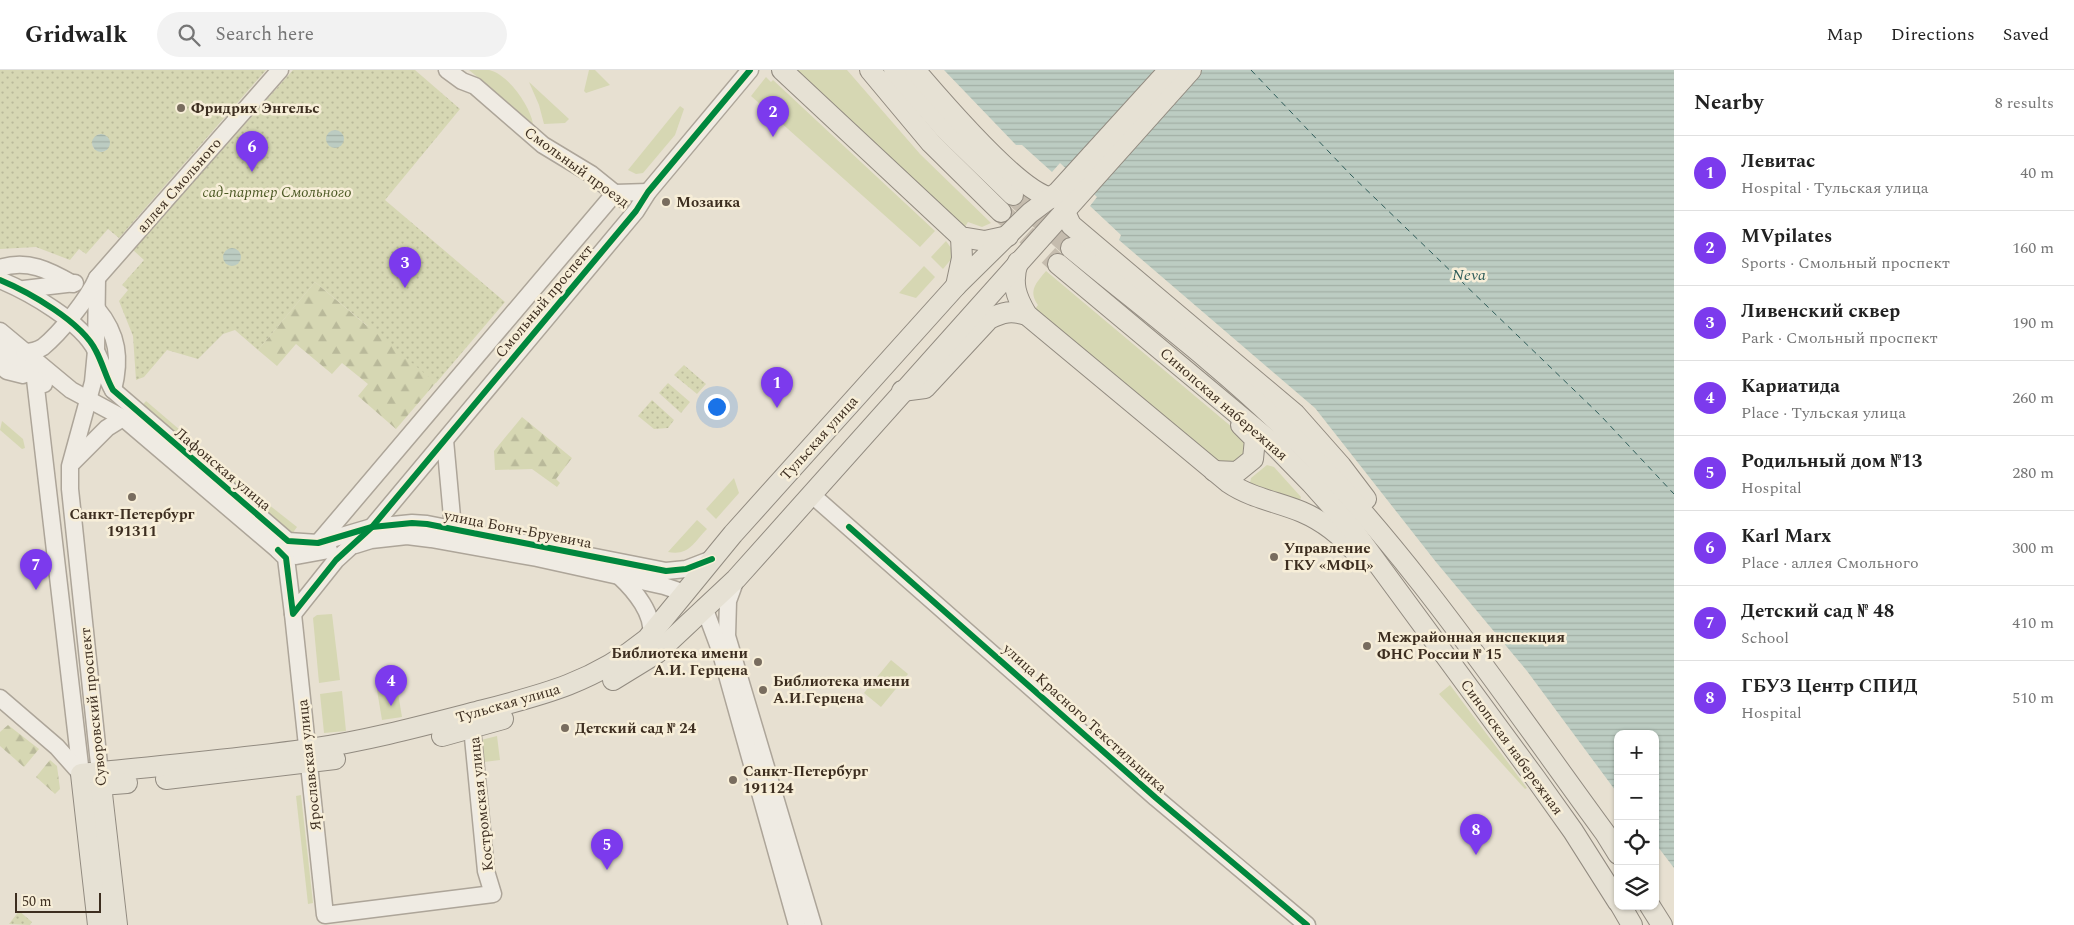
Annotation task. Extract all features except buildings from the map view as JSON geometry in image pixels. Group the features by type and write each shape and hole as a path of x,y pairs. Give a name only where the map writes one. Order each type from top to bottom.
{"main road":[{"path":"782,70 961,237 985,241 1008,236"},
{"path":"870,70 931,143 1001,212"},
{"path":"894,70 945,129 1013,195"},
{"path":"915,70 957,118 1008,168 1037,193 1061,201 1071,225 1295,414 1341,466 1366,500 1383,524 1390,545"},
{"path":"1061,201 1169,70"},
{"path":"1061,201 1191,70"},
{"name":"Тульская улица","path":"472,721 569,686 632,652 651,635 712,559 763,500 956,286 1030,213 1061,201"},
{"name":"Тульская улица","path":"94,777 308,756 406,731 472,721 554,705 610,682 657,653 736,579 1018,262 1061,201"},
{"path":"956,286 962,258 961,237"},
{"name":"Синопская набережная","path":"1071,248 1282,426 1390,545 1470,650 1614,848"},
{"path":"1018,262 1014,280 1015,290 1027,315"},
{"name":"Синопская набережная","path":"1058,264 1270,441 1312,483 1353,530 1557,809 1614,896"},
{"path":"888,362 907,387 925,388 989,319 1001,313 1013,311 1027,315 1214,471 1241,491 1316,519 1347,543 1378,582 1399,594"},
{"path":"1214,471 1237,472 1253,459 1256,450 1255,439 1250,431 1227,413 1219,399"},
{"name":"улица Бонч-Бруевича","path":"685,593 704,607"},
{"name":"Суворовский проспект","path":"94,777 98,925"},
{"name":"Суворовский проспект","path":"94,777 117,925"},
{"path":"1623,910 1632,925"},
{"path":"1653,910 1662,925"}],"street":[{"name":"аллея Смольного","path":"24,352 42,348 91,292 97,278 280,70"},
{"name":"Смольный проезд","path":"447,70 462,81 475,86 543,145 590,174 636,211"},
{"name":"Смольный проспект","path":"355,545 372,528 636,211 648,192 750,70"},
{"path":"615,193 648,192"},
{"name":"Смольный проспект","path":"318,543 615,193"},
{"path":"0,268 20,264 37,266 73,284"},
{"path":"24,289 73,284 97,278"},
{"name":"Суворовский проспект","path":"94,777 70,489 70,466 89,398 96,351 97,278"},
{"path":"0,280 24,289 42,299 89,340 96,351 107,380 116,393"},
{"path":"97,309 109,325 116,344 116,393"},
{"path":"0,331 70,390"},
{"path":"0,347 35,379 51,388 70,390"},
{"path":"0,364 7,371 35,379"},
{"name":"Суворовский проспект","path":"35,379 48,493 94,777"},
{"name":"Лафонская улица","path":"70,390 89,398 123,418 278,550 296,556 306,555"},
{"name":"Лафонская улица","path":"116,393 288,541 318,543"},
{"path":"70,466 107,428 123,418"},
{"path":"445,440 453,528"},
{"name":"улица Красного Текстильщика","path":"811,494 1156,798 1307,925"},
{"name":"улица Бонч-Бруевича","path":"318,543 372,528 412,523 453,528 666,571 686,569 712,559"},
{"name":"улица Бонч-Бруевича","path":"306,555 371,540 407,536 431,539 664,586 685,593"},
{"path":"293,614 336,560 355,545"},
{"name":"Ярославская улица","path":"278,550 286,558 325,915"},
{"path":"620,577 647,612 652,625 651,635"},
{"path":"736,579 728,601 727,636 814,925"},
{"path":"704,607 720,650 797,925"},
{"path":"3,706 94,777"},
{"name":"Костромская улица","path":"325,915 493,894 486,872 472,721"}],"green space":[{"name":"сад-партер Смольного","path":"0,70 266,70 119,238 108,229 86,254 79,249 70,260 36,247 0,249","holes":["101,134 106,150 102,152 94,149 92,144 97,135"]},
{"name":"сад-партер Смольного","path":"293,70 415,70 460,109 385,200 505,302 436,383 315,282 258,350 235,330 223,334 198,359 167,350 144,377 136,380 133,336 119,301 128,290 122,285 144,260 133,250"},
{"path":"469,70 489,70 503,78 523,100 533,124"},
{"path":"589,70 595,70 610,85 586,93 584,91"},
{"path":"791,70 847,70 920,154 991,223 982,227 968,222 963,230"},
{"path":"766,77 771,82 773,80 935,231 920,247 751,96"},
{"path":"529,82 569,119 565,123 544,124 539,105"},
{"path":"680,106 684,109 675,135 643,173 636,174 628,170"},
{"path":"946,241 951,248 953,257 943,269 931,257"},
{"path":"924,266 935,277 916,298 899,293"},
{"path":"1046,271 1239,433 1243,437 1246,449 1239,461 1219,465 1033,312 1038,305 1035,300 1034,287"},
{"path":"315,282 366,325 444,373 396,429 358,396 368,384 342,363 332,374 296,344 277,366 258,350"},
{"path":"684,365 706,384 697,394 674,375"},
{"path":"668,383 690,402 681,413 659,393"},
{"path":"652,400 674,420 668,428 654,429 638,416"},
{"path":"146,401 194,442 189,448 141,407"},
{"path":"522,417 572,458 556,479 560,483 557,487 532,469 495,470 494,451"},
{"path":"2,421 23,439 25,448 22,449 0,430"},
{"path":"201,448 252,491 246,498 196,455"},
{"path":"1267,465 1274,467 1301,497 1300,500 1250,483 1251,478"},
{"path":"734,478 739,493 716,519 706,509"},
{"path":"259,497 297,527 292,534 253,504"},
{"path":"697,520 707,529 686,550 675,553 668,552"},
{"path":"332,614 340,680 319,683 313,618 317,615"},
{"path":"891,660 908,674 881,707 864,693"},
{"path":"1450,685 1527,788 1525,789 1439,694"},
{"path":"397,687 402,717 382,720 377,690"},
{"path":"342,691 346,731 324,733 320,694"},
{"path":"8,725 39,749 24,767 0,746 0,732"},
{"path":"497,736 500,760 484,762 481,740"},
{"path":"50,760 57,766 60,789 55,794 36,777"},
{"path":"301,795 313,903 308,904 296,796"},
{"path":"19,911 32,922 30,925 9,924"}],"water":[{"name":"Neva","path":"944,70 1674,70 1674,868 1659,848 1659,730 1614,730 1614,789 1527,671 1436,562 1315,408 1119,240 1121,235 1090,206 1097,197 1060,163 1052,172 1022,145 1016,145"},
{"path":"335,130 341,133 344,139 341,145 335,148 329,145 326,139 329,133"},
{"path":"101,134 107,137 110,143 107,149 101,152 95,149 92,143 95,137"},
{"path":"232,248 238,251 241,257 238,263 232,266 226,263 223,257 226,251"}],"ferry route":[{"path":"1251,70 1350,174 1601,416 1674,494"}],"tunnel":[{"path":"1013,195 1071,248"},
{"path":"1004,215 1058,264"}],"cycle path":[{"path":"278,550 286,558 293,614 336,560 372,527 636,211 648,192 750,70"},
{"path":"0,280 54,309 79,329 96,351 113,390 288,541 318,543 372,527 412,523 427,524 666,571 686,569 712,559"},
{"path":"849,527 1156,798 1307,925"}],"place":[{"name":"Фридрих Энгельс","path":"181,108"},
{"name":"MVpilates","path":"773,137"},
{"name":"Karl Marx","path":"252,172"},
{"name":"Мозаика","path":"666,202"},
{"name":"Ливенский сквер","path":"405,288"},
{"name":"Левитас","path":"777,408"},
{"name":"Санкт-Петербург 191311","path":"132,497"},
{"name":"Управление ГКУ «МФЦ»","path":"1274,557"},
{"name":"Детский сад № 48","path":"36,590"},
{"name":"Межрайонная инспекция ФНС России № 15","path":"1367,646"},
{"name":"Библиотека имени А.И. Герцена","path":"758,662"},
{"name":"Библиотека имени А.И.Герцена","path":"763,690"},
{"name":"Кариатида","path":"391,706"},
{"name":"Детский сад № 24","path":"565,728"},
{"name":"Санкт-Петербург 191124","path":"733,780"},
{"name":"ГБУЗ Центр СПИД","path":"1476,855"},
{"name":"Родильный дом №13","path":"607,870"}]}
